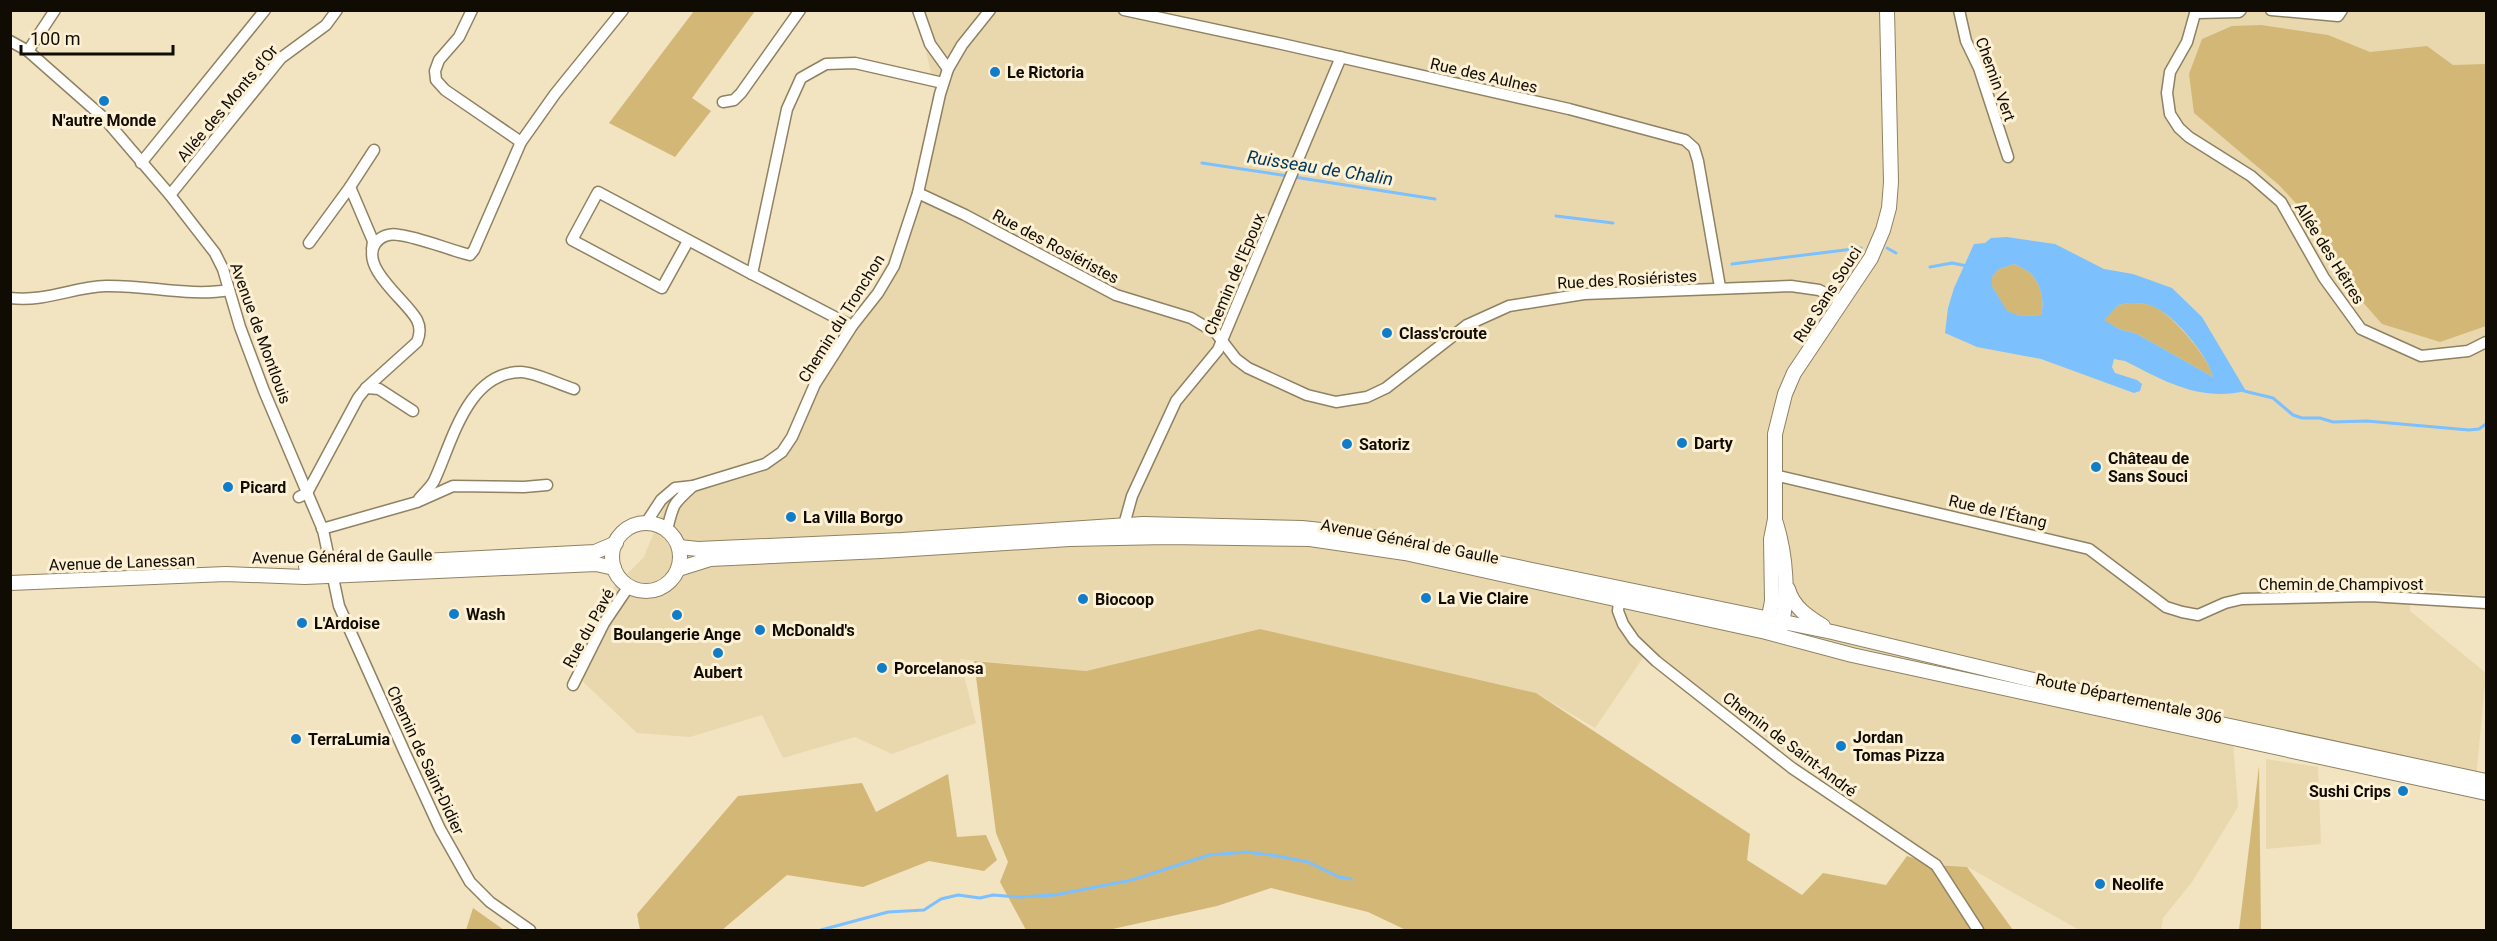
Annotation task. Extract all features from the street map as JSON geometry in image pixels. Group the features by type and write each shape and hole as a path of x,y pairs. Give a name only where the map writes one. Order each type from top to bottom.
{"main road":[{"name":"Rue Sans Souci","path":"1778,626 1772,600 1771,539 1775,519 1775,434 1785,394 1794,373 1871,258 1883,230 1889,208 1891,182 1887,10"},
{"name":"Rue Sans Souci","path":"1775,519 1781,540 1786,609 1778,626"},
{"path":"646,523 667,530 679,547 681,558 678,569 670,582 655,590 646,591 628,586 614,568 613,551 616,543 628,529 646,523"},
{"name":"Avenue Général de Gaulle","path":"679,547 698,549 1122,531 1302,528 1358,534 1620,595"},
{"name":"Avenue Général de Gaulle","path":"678,569 710,559 1122,531"},
{"name":"Avenue Général de Gaulle","path":"350,570 595,552 616,543"},
{"name":"Avenue Général de Gaulle","path":"236,574 305,568 350,570 596,564 614,568"},
{"name":"Avenue Général de Gaulle","path":"236,574 305,577 333,570"},
{"name":"Avenue de Lanessan","path":"10,583 236,574"},
{"path":"1784,577 1790,598 1799,609 1833,632"},
{"name":"Route Départementale 306","path":"1620,595 1778,626 1833,632 2188,717 2487,781"},
{"name":"Route Départementale 306","path":"1778,626 1852,655 2487,793"}],"street":[{"path":"28,51 55,10"},
{"path":"141,163 265,10"},
{"name":"Allée des Monts d'Or","path":"171,195 281,58 326,25 337,10"},
{"path":"472,10 459,37 438,60 435,71 436,80 445,90 521,142"},
{"path":"372,249 376,241 383,236 398,234 470,255 521,142 555,94 623,10"},
{"path":"723,102 734,100 741,93 801,10"},
{"path":"918,10 930,44 948,69"},
{"name":"Chemin du Tronchon","path":"646,523 661,500 675,488 693,486 765,464 782,452 792,437 815,384 894,266 918,193 948,69 962,45 990,10"},
{"name":"Rue des Aulnes","path":"1124,10 1569,109 1684,140 1694,148 1698,160 1720,287"},
{"name":"Chemin Vert","path":"1959,10 1966,41 1979,68 2008,157"},
{"path":"2197,12 2239,12 2241,10"},
{"path":"2271,10 2338,16 2342,10"},
{"name":"Allée des Hêtres","path":"2197,12 2187,42 2170,72 2167,93 2170,114 2179,128 2189,137 2251,176 2281,202 2324,278 2361,329 2421,356 2468,351 2487,342"},
{"name":"Avenue de Montlouis","path":"10,41 28,51 104,118 171,195 215,253 303,495 322,529 333,570"},
{"name":"Chemin de l'Epoux","path":"1122,531 1127,508 1161,429 1176,401 1214,355 1222,341 1341,57"},
{"path":"752,274 787,109 801,78 826,64 855,63 944,83"},
{"path":"309,243 374,150"},
{"path":"303,495 358,398 417,342 421,333 417,320 373,263 373,241 350,187"},
{"path":"688,241 662,288 572,240 598,192 852,326"},
{"name":"Rue des Rosiéristes","path":"918,193 986,225 1116,295 1191,318 1207,326 1236,359 1272,381 1307,395 1336,402 1367,397 1386,388 1467,325 1509,306 1584,294 1720,287 1804,287 1819,290 1843,302"},
{"path":"10,298 38,299 104,286 208,292 230,290"},
{"path":"417,502 432,483 468,407 480,391 498,377 522,372 574,389"},
{"path":"366,388 379,389 413,411"},
{"name":"Rue de l'Étang","path":"1774,475 2089,549 2166,607 2198,615"},
{"path":"322,529 417,502 453,486 547,485"},
{"name":"Chemin du Tronchon","path":"667,530 669,514 675,502 693,486"},
{"name":"Chemin de Saint-Didier","path":"333,570 339,606 405,753 459,865 470,882 490,902 530,930"},
{"name":"Rue du Pavé","path":"573,686 604,623 628,586"},
{"name":"Chemin de Saint-André","path":"1620,595 1618,611 1623,624 1634,640 1656,661 1792,768 1936,865 1978,930"},
{"name":"Chemin de Champivost","path":"2198,615 2225,603 2242,599 2370,596 2487,603"}],"shaded area":[{"path":"694,11 755,11 692,98 711,111 675,157 609,123"},
{"path":"917,11 2486,11 2486,596 2412,589 2410,611 2486,673 2476,779 2233,741 2238,807 2192,882 2163,918 2161,930 2079,930 1968,867 1936,865 1649,649 1595,728 1536,693 1260,629 1085,671 960,659 976,723 892,754 855,737 783,758 762,715 690,737 637,733 574,673 611,590 644,557 667,500 693,486 782,452 852,326 897,263 938,105"},
{"path":"2261,25 2328,35 2370,52 2427,46 2453,65 2486,64 2486,326 2440,342 2382,324 2338,274 2303,211 2279,185 2194,113 2189,74 2202,39 2232,26"},
{"path":"2015,264 2029,273 2040,288 2041,315 2021,316 2006,311 1992,286 1992,277 1999,269"},
{"path":"2144,304 2161,310 2198,349 2211,369 2213,377 2137,334 2119,329 2103,320 2118,305"},
{"path":"1260,629 1536,693 1750,834 1747,860 1802,895 1823,873 1886,885 1907,856 1936,865 1967,867 2013,930 1406,930 1368,912 1271,888 1217,906 1108,930 1026,930 1000,882 1008,862 996,833 974,661 1086,671"},
{"path":"2266,759 2318,767 2321,844 2266,849"},
{"path":"2259,766 2261,930 2239,930"},
{"path":"948,774 957,837 986,835 997,860 984,871 929,861 863,887 787,875 722,930 640,930 637,914 738,796 862,783 876,812"},
{"path":"473,908 504,930 466,930"}],"water":[{"path":"2007,237 2055,244 2104,269 2133,274 2172,288 2202,317 2246,391 2229,394 2198,392 2168,382 2125,361 2114,359 2112,367 2115,373 2137,380 2142,384 2140,391 2134,393 2041,359 1977,347 1945,333 1948,308 1954,288 1974,244 1985,243 1991,238","holes":["2015,264 2029,273 2040,288 2041,315 2021,316 2007,311 1992,286 1992,277 1999,269","2129,303 2149,305 2170,317 2205,358 2213,377 2137,334 2119,329 2104,320 2118,305"]}],"waterway":[{"name":"Ruisseau de Chalin","path":"1202,163 1288,176"},
{"name":"Ruisseau de Chalin","path":"1294,177 1435,199"},
{"name":"Ruisseau de Chalin","path":"1556,216 1613,223"},
{"name":"Ruisseau de Chalin","path":"1732,264 1861,248"},
{"name":"Ruisseau de Chalin","path":"1887,248 1896,253"},
{"path":"1930,267 1952,263 1967,266"},
{"path":"2244,391 2273,398 2293,415 2302,418 2469,430 2479,429 2486,424"},
{"path":"821,930 888,912 924,910 941,899 958,895 980,898 993,895 1019,897 1055,895 1132,880 1209,855 1246,852 1277,856 1308,862 1339,877 1351,879"}],"place":[{"name":"Le Rictoria","path":"995,72"},
{"name":"N'autre Monde","path":"104,101"},
{"name":"Class'croute","path":"1387,333"},
{"name":"Darty","path":"1682,443"},
{"name":"Satoriz","path":"1347,444"},
{"name":"Château de Sans Souci","path":"2096,467"},
{"name":"Picard","path":"228,487"},
{"name":"La Villa Borgo","path":"791,517"},
{"name":"La Vie Claire","path":"1426,598"},
{"name":"Biocoop","path":"1083,599"},
{"name":"Wash","path":"454,614"},
{"name":"Boulangerie Ange","path":"677,615"},
{"name":"L'Ardoise","path":"302,623"},
{"name":"McDonald's","path":"760,630"},
{"name":"Aubert","path":"718,653"},
{"name":"Porcelanosa","path":"882,668"},
{"name":"TerraLumia","path":"296,739"},
{"name":"Jordan Tomas Pizza","path":"1841,746"},
{"name":"Sushi Crips","path":"2403,791"},
{"name":"Neolife","path":"2100,884"}]}
